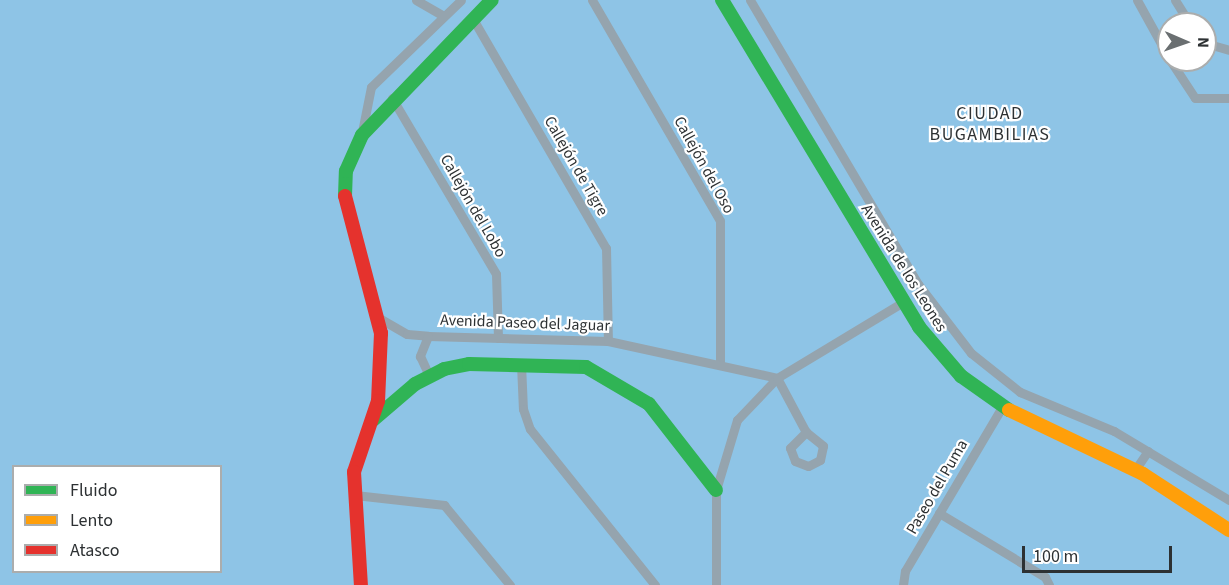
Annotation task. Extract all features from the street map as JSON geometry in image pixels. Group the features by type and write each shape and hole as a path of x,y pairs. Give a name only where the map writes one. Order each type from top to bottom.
{"street":[{"path":"416,0 444,16"},
{"path":"362,585 354,472 372,422 381,382 380,318 344,208 346,171 362,135 371,87 461,0"},
{"path":"362,135 392,98 492,0"},
{"name":"Callejón del Oso","path":"592,0 720,221 720,363"},
{"name":"Avenida de los Leones","path":"722,0 903,302 961,376 1002,407 1135,470 1229,530"},
{"name":"Avenida de los Leones","path":"750,0 950,330 1020,392 1114,431 1229,500"},
{"path":"1137,0 1157,36"},
{"name":"Callejón de Tigre","path":"473,19 606,248 608,341"},
{"path":"1178,72 1195,98 1229,98"},
{"name":"Callejón del Lobo","path":"392,98 496,274 498,338"},
{"path":"716,585 716,490 737,420 777,378 903,302"},
{"name":"Avenida Paseo del Jaguar","path":"380,318 407,334 608,341 720,363 777,378"},
{"path":"428,336 420,356 429,375"},
{"path":"372,422 429,375 469,364 586,367 616,380 676,433 716,490"},
{"path":"521,364 523,409 530,429 656,585"},
{"path":"777,378 806,432"},
{"name":"Paseo del Puma","path":"903,585 939,513 1002,407"},
{"path":"1135,470 1148,451"},
{"path":"355,495 444,505 510,585"},
{"path":"939,513 1045,577 1049,585"}],"shaded area":[{"path":"0,0 1229,0 1229,585 0,585"}],"traffic: fast":[{"path":"345,196 346,171 362,135 492,0"},
{"path":"722,0 919,327 961,376 1009,410"},
{"path":"373,420 415,384 444,369 469,364 586,367 649,404 716,490"}],"traffic: slow":[{"path":"1009,410 1143,474 1229,530"}],"traffic: jam":[{"path":"345,196 381,333 378,401 354,472 361,585"}],"district":[{"name":"CIUDAD BUGAMBILIAS","path":"990,125"}]}
